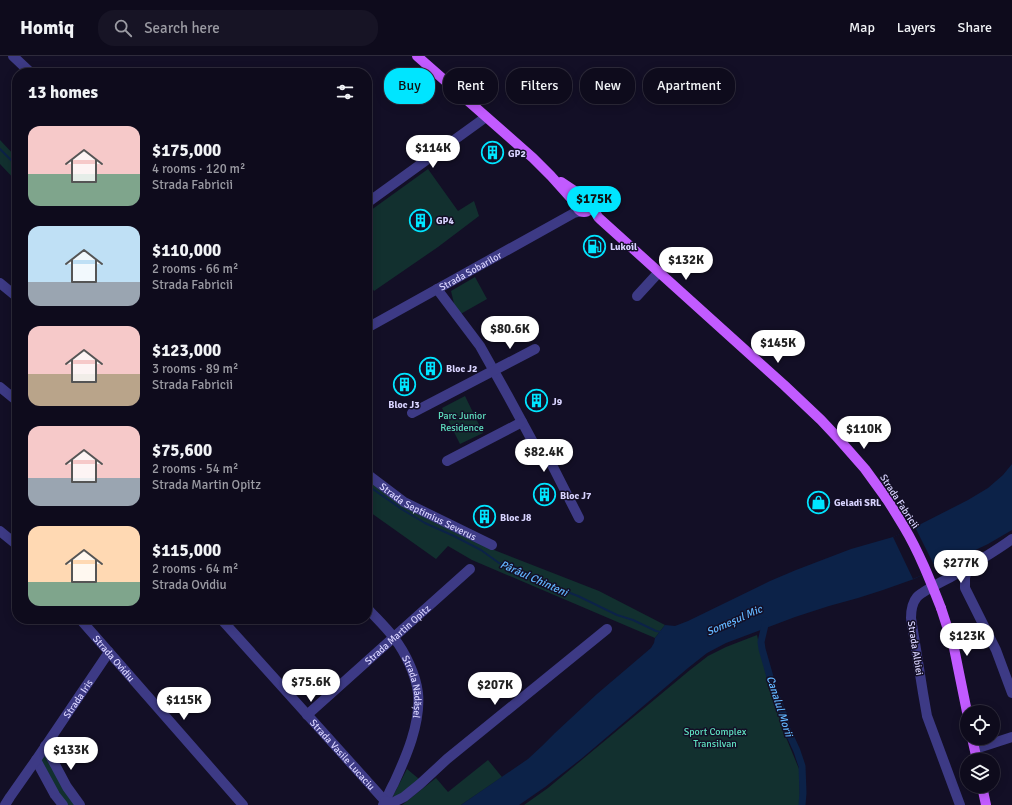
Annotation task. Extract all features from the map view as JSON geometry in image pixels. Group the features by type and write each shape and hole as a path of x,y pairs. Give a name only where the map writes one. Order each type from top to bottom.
{"main road":[{"name":"Strada Fabricii","path":"417,56 530,155 551,176 579,210 598,218"},
{"name":"Strada Fabricii","path":"551,176 588,201 598,218 784,385 821,420 865,469 904,526 930,580 954,648 966,705"},
{"path":"579,210 589,210 591,206 588,201"},
{"path":"974,745 976,753"},
{"path":"983,793 986,805"}],"street":[{"path":"13,56 26,68"},
{"path":"372,199 486,117"},
{"name":"Strada Sobarilor","path":"372,325 579,210"},
{"path":"637,296 659,272"},
{"path":"0,283 12,293"},
{"path":"437,289 480,346 535,446 539,452 550,460 579,518"},
{"path":"412,413 535,349"},
{"path":"0,387 12,397"},
{"path":"447,461 522,422"},
{"name":"Strada Septimius Severus","path":"372,478 404,502 492,545"},
{"path":"0,531 12,541"},
{"name":"Strada Albiei","path":"960,805 927,716 911,618 911,609 916,598 1012,539"},
{"path":"968,567 965,578 966,588 996,650 1012,692"},
{"name":"Strada Martin Opitz","path":"307,715 470,569"},
{"path":"944,580 966,588"},
{"name":"Strada Nădășel","path":"372,613 394,637 408,662 418,693 418,710 407,752 384,803"},
{"name":"Strada Ovidiu","path":"84,624 242,805"},
{"name":"Strada Vasile Lucaciu","path":"225,624 384,803"},
{"path":"384,803 392,803 404,797 447,759 607,629"},
{"name":"Strada Iris","path":"5,805 109,652"},
{"path":"975,749 1012,737"},
{"path":"45,746 67,787 80,805"},
{"path":"36,760 55,795 63,805"}],"green space":[{"path":"0,140 12,153 12,177 0,164"},
{"path":"428,169 458,211 474,201 479,216 438,247 374,291 372,288 372,209"},
{"path":"475,277 487,299 457,316 451,291"},
{"name":"Parc Junior Residence","path":"465,396 483,433 460,444 442,408"},
{"path":"372,482 484,546 599,591 665,625 655,638 472,560 448,546 436,559 372,514"},
{"name":"Sport Complex Transilvan","path":"757,635 768,683 782,720 783,730 799,769 799,805 524,805 548,788 708,656"},
{"path":"46,753 76,805 66,805 40,761"},
{"path":"488,760 502,777 461,805 402,805 436,778 448,792"},
{"path":"407,769 419,779 395,798 393,796"}],"water":[{"name":"Someșul Mic","path":"1012,464 1012,530 988,544 914,579 795,617 726,643 707,653 581,759 519,805 461,805 528,759 597,694 651,648 655,638 665,625 675,626 688,621 796,570 851,549 893,537 915,527 988,488 1003,475"}],"pier":[{"path":"915,527 936,569 913,579 893,537"}],"waterway":[{"name":"Pârâul Chinteni","path":"0,149 12,161"},
{"name":"Pârâul Chinteni","path":"372,488 425,523 481,550 499,563 515,567 528,575 578,596 617,615 661,632"},
{"name":"Canalul Morii","path":"765,621 761,642 762,649 774,691 785,718 786,727 802,766 802,805"}],"place":[{"name":"GP2","path":"493,153"},
{"name":"GP4","path":"420,220"},
{"name":"Lukoil","path":"594,246"},
{"name":"Bloc J2","path":"431,368"},
{"name":"Bloc J3","path":"404,384"},
{"name":"J9","path":"537,401"},
{"name":"Bloc J7","path":"545,495"},
{"name":"Geladi SRL","path":"818,502"},
{"name":"Bloc J8","path":"484,517"}]}
